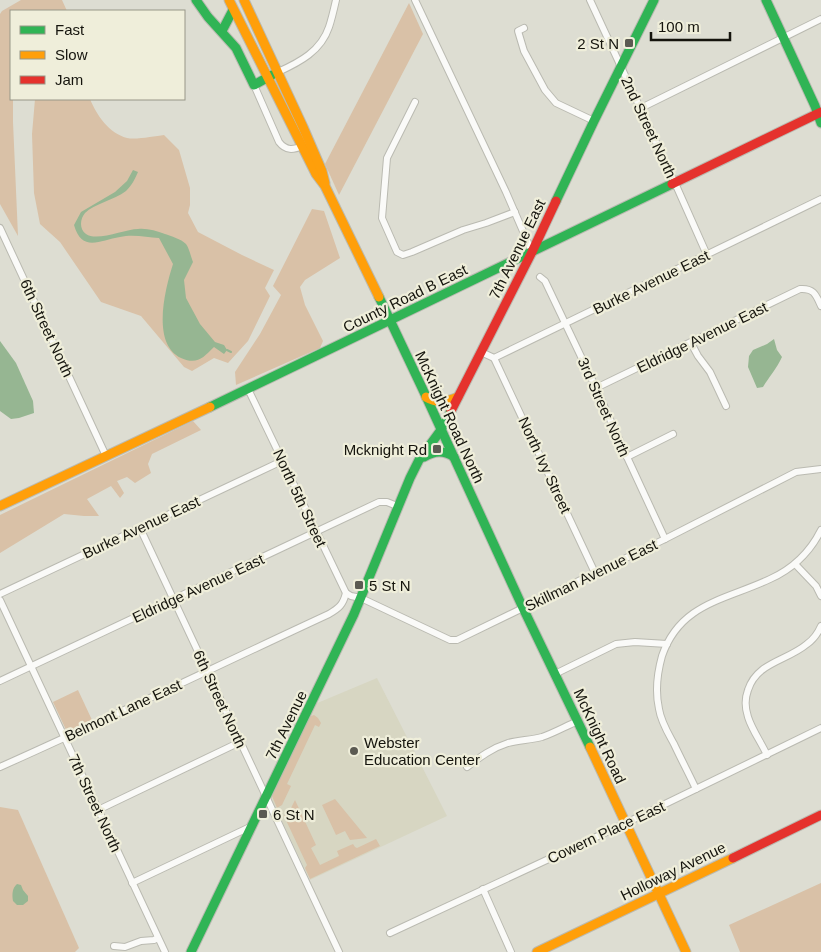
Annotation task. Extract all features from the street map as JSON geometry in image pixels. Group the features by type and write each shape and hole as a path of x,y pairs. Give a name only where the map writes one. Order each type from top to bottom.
{"street":[{"path":"196,0 205,16 222,31 239,53 279,142 282,146 290,149 303,146"},
{"name":"McKnight Road North","path":"228,0 316,174 325,186 442,430 549,661"},
{"name":"McKnight Road North","path":"244,0 322,171 325,186"},
{"path":"254,85 297,64 316,49 328,28 336,0"},
{"path":"415,0 532,252"},
{"name":"2nd Street North","path":"590,0 676,183 707,254"},
{"name":"7th Avenue East","path":"397,506 420,460 442,430 532,252 654,0"},
{"path":"766,0 819,113 821,123"},
{"path":"222,31 233,10"},
{"path":"640,108 821,19"},
{"path":"524,28 518,31 524,50 545,90 556,103 594,121"},
{"path":"415,102 387,158 382,218 397,252 403,255 412,252 463,230 486,224 515,212"},
{"name":"County Road B East","path":"0,506 248,389 819,113"},
{"name":"Burke Avenue East","path":"494,358 821,199"},
{"name":"6th Street North","path":"0,228 106,456"},
{"name":"3rd Street North","path":"540,277 545,282 566,324 665,539"},
{"name":"Eldridge Avenue East","path":"596,388 800,289 809,289 815,294 821,306"},
{"path":"691,342 698,356 710,372 726,406"},
{"path":"481,352 494,358"},
{"name":"North Ivy Street","path":"494,358 595,573"},
{"name":"North 5th Street","path":"248,389 346,593"},
{"path":"426,397 431,400 447,402 458,397"},
{"path":"627,457 673,434"},
{"path":"420,460 432,452 440,451 454,457"},
{"name":"Burke Avenue East","path":"0,594 282,461"},
{"name":"Skillman Avenue East","path":"361,598 446,638 453,640 461,638 665,539 796,472 821,469"},
{"name":"Eldridge Avenue East","path":"0,681 379,502 387,502 397,506"},
{"name":"7th Avenue","path":"191,952 361,598 397,506"},
{"name":"6th Street North","path":"140,528 339,952"},
{"path":"696,789 666,730 659,710 656,690 658,669 667,644 680,625 697,610 707,604 770,579 795,564 811,547 821,530"},
{"path":"795,564 816,586 821,596"},
{"path":"346,593 361,598"},
{"name":"Belmont Lane East","path":"0,767 329,614 340,607 346,593"},
{"name":"7th Street North","path":"0,600 165,952"},
{"path":"767,755 748,717 746,702 748,688 756,675 762,670 808,644 821,626"},
{"path":"555,674 616,644 635,642 667,644"},
{"name":"McKnight Road","path":"549,661 686,952"},
{"path":"467,767 483,754 498,747 545,736 578,721"},
{"name":"Cowern Place East","path":"390,933 626,823 821,728"},
{"path":"98,810 240,742"},
{"name":"Holloway Avenue","path":"537,952 821,815"},
{"path":"132,883 252,826"},
{"path":"483,889 511,952"},
{"path":"114,946 125,948 141,941 158,938"}],"shaded area":[{"path":"21,0 62,0 67,10 10,10 10,100 13,100 18,236 0,204 0,14"},
{"path":"409,3 423,34 339,195 325,164"},
{"path":"35,100 90,100 104,123 121,136 135,139 164,135 179,150 190,188 188,213 198,232 274,270 265,288 270,296 248,341 228,363 214,358 192,371 184,367 141,316 101,302 60,242 40,224 34,193 32,134"},
{"path":"133,170 138,172 126,191 85,213 81,221 81,227 86,234 97,237 148,229 173,237 186,244 193,262 184,280 186,298 200,324 215,342 224,345 227,350 224,354 214,347 199,359 191,361 181,358 172,351 166,341 163,329 164,301 173,264 159,238 129,236 92,243 82,239 77,234 74,225 81,212 115,192 127,181"},
{"path":"312,209 324,211 340,258 305,280 300,287 305,305 323,341 320,348 236,385 235,372 260,334 281,295 273,286"},
{"path":"774,339 777,350 782,357 763,387 757,388 748,367 749,356 753,350"},
{"path":"0,341 16,363 33,401 34,413 11,419 0,411"},
{"path":"193,421 201,430 152,454 148,464 151,473 135,483 127,477 117,481 124,493 120,498 111,486 87,499 99,516 64,514 0,553 0,515"},
{"name":"Webster Education Center","path":"377,678 447,816 310,880 271,798 315,704"},
{"path":"78,690 92,720 67,732 53,702"},
{"path":"314,715 321,723 319,727 315,725 287,784 291,786 282,805 277,808 272,796 309,718"},
{"path":"335,799 367,838 350,840 345,831 336,835 322,805"},
{"path":"295,800 316,845 311,848 320,865 339,856 337,851 353,844 357,848 376,839 380,846 310,879 305,868 307,865 284,816"},
{"path":"0,807 18,810 79,948 75,952 0,952"},
{"path":"821,883 821,952 740,952 729,925"},
{"path":"17,884 21,885 28,896 28,901 23,905 17,905 13,901 13,892"}],"waterway":[{"path":"227,350 231,352"}],"traffic: fast":[{"path":"196,0 208,17 236,48 254,85 272,75"},
{"path":"556,201 654,0"},
{"path":"766,0 821,123"},
{"path":"222,31 233,10"},
{"path":"210,407 672,184"},
{"path":"379,297 523,608 590,747"},
{"path":"191,952 354,614 410,478 419,460 441,430 451,411"},
{"path":"424,457 439,452 454,457"}],"traffic: slow":[{"path":"229,0 316,174 325,186 379,297"},
{"path":"244,0 303,127 322,171 325,183"},
{"path":"426,397 442,402 458,397"},
{"path":"0,506 210,407"},
{"path":"590,747 686,952"},
{"path":"537,952 733,858"}],"traffic: jam":[{"path":"672,184 821,112"},
{"path":"451,411 556,201"},
{"path":"733,858 821,815"}],"place":[{"name":"2 St N","path":"629,43"},
{"name":"Mcknight Rd","path":"437,449"},
{"name":"5 St N","path":"359,585"},
{"name":"Webster Education Center","path":"354,751"},
{"name":"6 St N","path":"263,814"}]}
